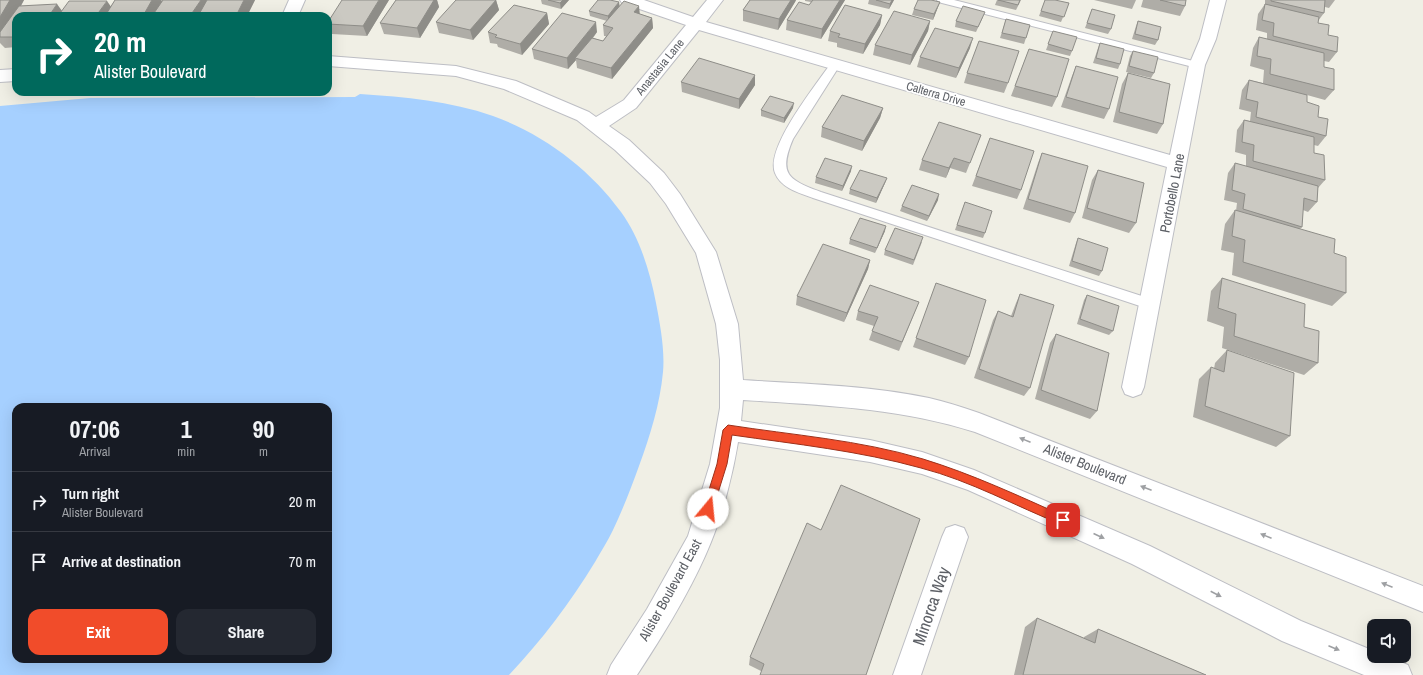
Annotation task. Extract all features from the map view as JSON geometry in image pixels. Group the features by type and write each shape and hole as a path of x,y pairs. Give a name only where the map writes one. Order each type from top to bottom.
{"street":[{"path":"292,12 297,0"},
{"name":"Calterra Drive","path":"628,0 672,14 713,30 1178,164"},
{"name":"Anastasia Lane","path":"597,125 630,104 715,0"},
{"name":"Portobello Lane","path":"1133,387 1178,164 1196,65 1208,39 1218,0"},
{"name":"Alister Boulevard East","path":"332,61 434,68 456,71 510,85 583,116 622,145 657,178 673,198 706,252 727,324 731,360 730,409 722,464 699,540 657,620 622,675"},
{"path":"0,76 12,75"},
{"name":"Alister Boulevard","path":"730,409 826,396 912,405 950,414 987,425 1423,599"},
{"path":"730,409 870,451 922,463 974,481 1141,555 1292,631 1398,675"},
{"name":"Minorca Way","path":"907,675 954,537"}],"lane":[{"path":"942,0 1196,65"},
{"path":"835,65 787,138 781,152 779,163 781,173 789,182 800,189 817,195 1149,304"}],"water":[{"path":"360,94 411,98 444,103 493,116 530,133 547,143 580,167 609,196 621,212 639,244 654,291 662,337 663,355 662,384 657,408 643,455 617,522 609,538 576,592 555,621 509,675 0,675 0,106 90,98 355,97"}],"building":[{"path":"0,0 10,0 0,17"},
{"path":"115,0 152,0 145,12 108,12"},
{"path":"163,0 201,0 193,12 155,12"},
{"path":"207,0 244,0 238,12 200,12"},
{"path":"342,0 379,0 363,26 332,24 332,16"},
{"path":"396,0 434,0 417,28 380,23"},
{"path":"456,0 496,0 470,30 436,22"},
{"path":"548,0 563,0 560,3"},
{"path":"598,0 619,2 608,16 589,11"},
{"path":"750,0 791,0 779,19 743,10"},
{"path":"813,0 840,0 822,29 787,20 799,2 809,5"},
{"path":"876,0 892,0 890,4"},
{"path":"918,0 940,2 934,14 914,9"},
{"path":"998,0 1020,0 1018,5"},
{"path":"1045,0 1055,0 1069,3 1064,17 1041,11"},
{"path":"1160,0 1186,0 1185,6"},
{"path":"1325,0 1324,13 1271,1"},
{"path":"69,1 107,1 99,12 61,12"},
{"path":"624,1 639,6 634,12 652,18 611,68 575,58 592,38 603,41 613,28 603,25"},
{"path":"57,4 52,12 15,12 19,6"},
{"path":"1265,4 1319,17 1318,23 1329,25 1328,35 1338,37 1337,52 1273,36 1274,23 1262,20"},
{"path":"514,5 547,13 520,44 495,37 497,35 488,32"},
{"path":"845,5 882,15 865,44 838,37 840,34 830,31"},
{"path":"963,6 985,12 978,27 956,21"},
{"path":"1092,9 1115,15 1111,29 1087,23"},
{"path":"894,11 930,21 912,55 875,45"},
{"path":"562,13 596,22 567,58 532,49"},
{"path":"12,16 12,37 0,37 0,32"},
{"path":"1006,19 1030,25 1026,38 1002,33"},
{"path":"1138,21 1161,27 1158,40 1135,34"},
{"path":"935,28 973,38 959,68 920,57"},
{"path":"1053,31 1077,37 1072,51 1048,44"},
{"path":"1259,37 1324,53 1324,67 1334,69 1334,90 1270,74 1271,59 1257,56"},
{"path":"979,41 1019,51 1008,83 967,73"},
{"path":"1100,43 1124,49 1120,64 1096,58"},
{"path":"1029,49 1069,59 1057,97 1015,86"},
{"path":"1133,51 1158,57 1154,73 1129,66"},
{"path":"699,58 755,75 739,99 681,82"},
{"path":"1076,66 1118,77 1109,109 1066,97"},
{"path":"1128,73 1170,84 1163,124 1119,112"},
{"path":"1249,80 1307,95 1307,102 1319,106 1318,117 1328,119 1326,136 1256,117 1258,102 1246,99"},
{"path":"842,95 883,108 864,141 822,127"},
{"path":"770,96 794,103 784,118 761,110"},
{"path":"1244,120 1314,137 1314,153 1324,155 1325,180 1253,161 1254,145 1242,142"},
{"path":"939,122 981,135 970,163 954,158 949,168 922,160"},
{"path":"990,138 1034,151 1021,190 976,176"},
{"path":"1042,153 1088,166 1075,213 1028,199"},
{"path":"825,158 852,166 843,186 816,177"},
{"path":"1235,163 1318,186 1317,202 1304,198 1302,227 1243,209 1245,194 1232,190"},
{"path":"860,170 887,178 877,198 850,189"},
{"path":"1098,170 1144,183 1136,223 1087,208"},
{"path":"912,185 939,194 929,216 902,206"},
{"path":"965,202 992,211 985,233 957,225"},
{"path":"1235,210 1335,239 1334,253 1346,257 1346,293 1243,262 1245,240 1232,236"},
{"path":"860,218 886,226 877,248 850,239"},
{"path":"895,228 923,237 914,260 885,250"},
{"path":"1078,238 1108,248 1102,271 1072,261"},
{"path":"823,244 870,260 847,313 797,296"},
{"path":"1222,278 1305,304 1304,327 1319,331 1318,363 1234,336 1236,314 1218,308"},
{"path":"936,283 986,300 969,357 916,338"},
{"path":"870,285 919,302 902,342 872,331 878,317 858,311"},
{"path":"1020,294 1054,305 1030,388 979,369 998,311 1013,317"},
{"path":"1087,295 1119,306 1113,331 1080,319"},
{"path":"1056,334 1109,353 1097,411 1041,390"},
{"path":"1227,350 1294,373 1290,436 1205,406 1211,367 1224,372"},
{"path":"841,485 920,519 866,675 760,675 764,664 750,657 807,523 821,530"},
{"path":"1037,618 1095,643 1098,629 1206,675 1023,675"}],"route":[{"path":"708,509 722,464 728,430 870,451 922,463 974,481 1063,520"}]}
